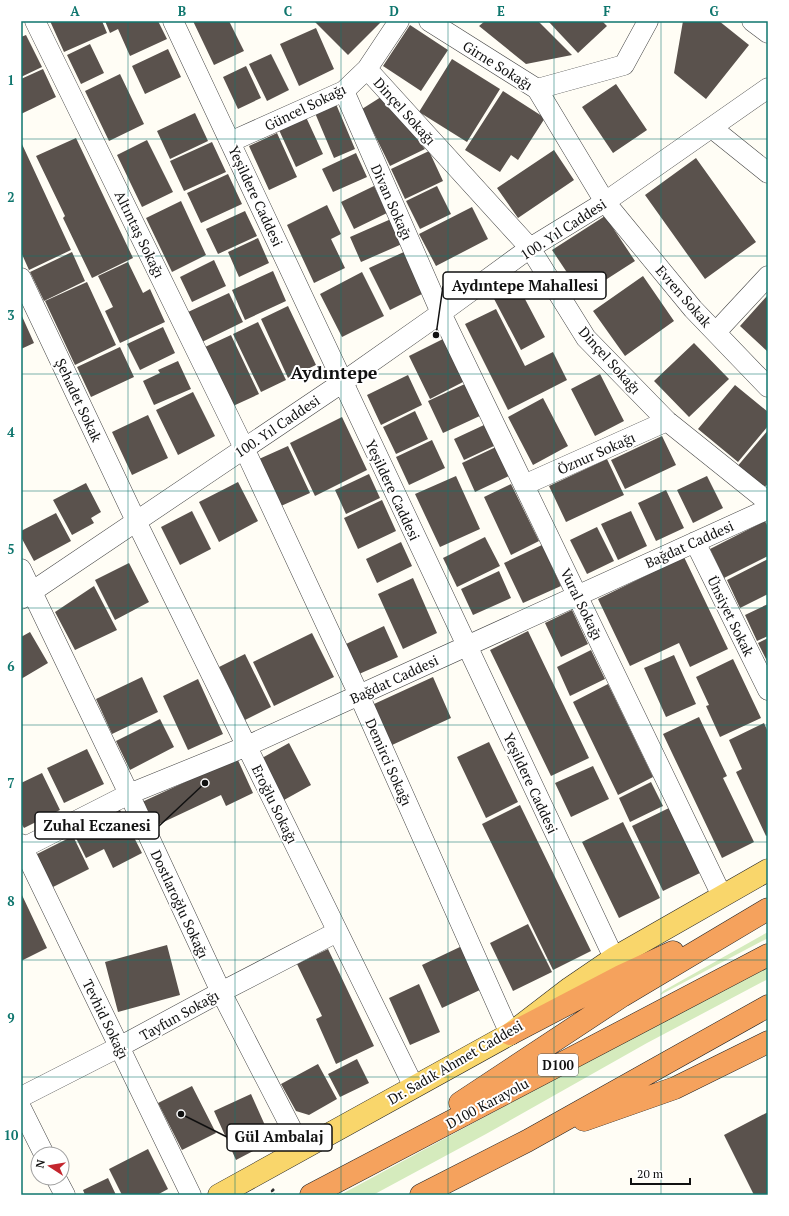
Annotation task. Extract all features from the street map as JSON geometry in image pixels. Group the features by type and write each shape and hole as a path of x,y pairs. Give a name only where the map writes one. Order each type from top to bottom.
{"highway":[{"path":"348,1176 622,996 768,909"},
{"path":"510,1034 621,976 683,947 748,921"},
{"name":"D100 Karayolu","path":"311,1195 768,955"},
{"path":"421,1195 526,1141 768,1006"},
{"path":"526,1141 675,1088 768,1042"}],"main road":[{"name":"Dr. Sadık Ahmet Caddesi","path":"218,1195 510,1034 570,988 614,958 768,870"}],"street":[{"name":"Altıntaş Sokağı","path":"35,21 244,448"},
{"name":"Yeşildere Caddesi","path":"173,21 614,958"},
{"name":"Güncel Sokağı","path":"230,142 344,91 367,69 399,21"},
{"name":"Girne Sokağı","path":"429,21 537,89 605,202"},
{"path":"537,89 624,65 648,21"},
{"path":"752,21 768,33"},
{"name":"Dinçel Sokağı","path":"367,69 530,248 586,338 667,420 768,502"},
{"name":"100. Yıl Caddesi","path":"26,595 343,382 530,248 605,202 768,88"},
{"name":"Divan Sokağı","path":"344,91 441,313"},
{"path":"712,128 768,172"},
{"name":"Evren Sokak","path":"605,202 693,309 768,387"},
{"path":"716,332 768,276"},
{"name":"Şehadet Sokak","path":"22,284 136,521"},
{"name":"Vural Sokağı","path":"441,313 722,896"},
{"name":"Öznur Sokağı","path":"524,485 667,420"},
{"name":"Demirci Sokağı","path":"244,448 359,695 510,1034"},
{"name":"Bağdat Caddesi","path":"22,847 129,794 246,746 768,509"},
{"name":"Eroğlu Sokağı","path":"136,521 414,1087"},
{"name":"Ünsiyet Sokak","path":"695,542 768,690"},
{"name":"Dostlaroğlu Sokağı","path":"21,569 26,595 129,794 221,992 302,1149"},
{"name":"Tevhid Sokağı","path":"22,847 191,1195"},
{"name":"Tayfun Sokağı","path":"21,1097 337,932"},
{"path":"21,1108 40,1146"},
{"path":"60,1186 65,1195"}],"path":[{"path":"272,1191 274,1195"}],"green space":[{"path":"768,932 768,938 660,995 663,991"},
{"path":"768,964 768,979 647,1043 486,1134 373,1195 340,1195"}],"building":[{"path":"50,21 102,21 107,33 64,52"},
{"path":"105,21 158,21 167,39 130,56 118,29 110,33"},
{"path":"193,21 229,21 244,51 214,65"},
{"path":"314,21 382,21 348,55"},
{"path":"485,21 538,21 572,55 526,64 479,26"},
{"path":"548,21 602,21 607,26 578,53"},
{"path":"683,21 719,21 749,45 706,99 674,73"},
{"path":"410,25 448,50 421,91 383,66"},
{"path":"316,28 334,69 299,86 280,44"},
{"path":"26,35 42,67 21,77 21,37"},
{"path":"90,44 104,73 81,84 67,55"},
{"path":"168,49 181,77 145,94 132,66"},
{"path":"271,54 289,90 267,101 249,64"},
{"path":"452,59 500,89 467,142 419,112"},
{"path":"246,66 261,98 238,109 223,77"},
{"path":"43,69 56,97 21,114 21,79"},
{"path":"120,74 144,124 109,141 85,91"},
{"path":"616,84 647,130 613,153 582,107"},
{"path":"503,91 545,118 518,160 511,155 500,172 465,150"},
{"path":"381,97 400,117 425,149 390,166 362,109"},
{"path":"336,104 355,149 334,158 315,113"},
{"path":"195,113 208,141 170,159 157,131"},
{"path":"306,117 323,154 296,167 279,130"},
{"path":"277,133 297,177 269,190 249,146"},
{"path":"76,138 133,258 92,278 63,218 65,216 36,156"},
{"path":"147,140 173,192 142,207 117,155"},
{"path":"21,142 71,250 29,270 21,252"},
{"path":"212,142 226,172 184,191 170,161"},
{"path":"554,150 574,180 518,218 497,188"},
{"path":"429,151 443,181 405,199 391,169"},
{"path":"356,153 367,177 333,192 322,169"},
{"path":"696,158 756,242 705,279 645,195"},
{"path":"228,174 242,204 201,223 187,193"},
{"path":"374,186 387,213 354,229 341,202"},
{"path":"437,186 451,214 420,229 406,201"},
{"path":"181,201 206,255 172,272 146,218"},
{"path":"327,205 341,234 331,239 345,268 314,283 287,225"},
{"path":"472,207 488,239 436,266 419,234"},
{"path":"245,211 257,236 218,254 206,229"},
{"path":"605,216 635,261 582,295 552,250"},
{"path":"391,219 402,244 361,262 350,237"},
{"path":"258,238 269,263 239,277 228,252"},
{"path":"406,251 426,292 390,310 369,268"},
{"path":"72,252 85,281 44,301 30,272"},
{"path":"214,260 226,286 192,302 180,277"},
{"path":"128,262 143,293 150,289 165,322 120,343 105,311 113,307 98,276"},
{"path":"273,271 286,301 245,320 232,290"},
{"path":"362,272 384,316 342,337 320,294"},
{"path":"643,276 674,321 625,356 593,311"},
{"path":"87,282 116,345 75,365 45,301"},
{"path":"516,282 545,337 521,350 492,295"},
{"path":"229,293 243,322 202,342 188,312"},
{"path":"767,296 768,297 768,352 740,326"},
{"path":"288,306 316,365 288,378 261,319"},
{"path":"496,309 525,366 553,352 567,380 508,410 465,324"},
{"path":"21,314 34,343 21,349"},
{"path":"258,322 286,380 261,392 233,334"},
{"path":"163,327 175,353 140,370 127,344"},
{"path":"231,335 259,394 233,406 205,347"},
{"path":"443,339 465,381 430,399 409,356"},
{"path":"694,343 729,379 689,417 654,381"},
{"path":"120,347 134,377 91,397 77,367"},
{"path":"178,361 191,389 154,405 143,381 160,373 158,370"},
{"path":"600,374 624,421 595,436 571,389"},
{"path":"408,375 422,405 381,425 367,395"},
{"path":"467,383 482,415 443,433 428,401"},
{"path":"735,385 768,412 768,426 738,462 698,429"},
{"path":"193,392 215,436 178,455 156,410"},
{"path":"543,398 568,446 533,465 508,417"},
{"path":"415,411 428,439 396,454 383,427"},
{"path":"148,415 168,458 132,475 112,432"},
{"path":"342,417 367,470 315,496 290,443"},
{"path":"484,425 494,446 464,460 454,439"},
{"path":"768,430 768,484 763,488 736,468"},
{"path":"662,436 676,465 625,489 611,460"},
{"path":"432,440 445,468 409,485 396,457"},
{"path":"288,446 310,493 281,506 259,459"},
{"path":"498,446 511,475 475,492 462,463"},
{"path":"607,459 624,495 566,522 549,486"},
{"path":"369,474 380,498 346,514 335,490"},
{"path":"456,476 480,529 440,547 415,494"},
{"path":"707,476 723,508 693,523 677,490"},
{"path":"238,482 258,521 219,542 199,502"},
{"path":"86,483 101,512 91,518 94,523 72,535 53,500"},
{"path":"511,484 539,541 511,555 484,497"},
{"path":"666,490 684,528 656,541 638,503"},
{"path":"382,500 396,531 358,549 344,518"},
{"path":"192,511 211,549 180,565 161,527"},
{"path":"631,511 647,546 618,560 601,524"},
{"path":"56,513 71,541 34,561 21,537 21,531"},
{"path":"765,521 768,527 768,556 724,578 710,549"},
{"path":"597,527 614,561 587,574 570,540"},
{"path":"485,537 500,566 457,587 443,558"},
{"path":"401,542 412,566 377,583 366,559"},
{"path":"542,545 561,586 523,603 504,563"},
{"path":"684,557 728,649 690,667 679,643 630,666 598,599"},
{"path":"768,559 768,594 740,608 727,580"},
{"path":"129,563 149,602 115,620 95,580"},
{"path":"499,571 511,598 473,615 461,589"},
{"path":"413,578 437,633 403,649 378,594"},
{"path":"94,586 117,630 75,650 55,612"},
{"path":"768,604 768,636 757,641 745,615"},
{"path":"572,610 588,644 561,657 545,623"},
{"path":"384,626 398,657 359,674 346,644"},
{"path":"528,631 589,758 551,776 490,650"},
{"path":"30,632 48,663 21,679 21,637"},
{"path":"312,633 334,677 274,706 253,662"},
{"path":"768,638 768,663 758,643"},
{"path":"591,650 605,679 570,696 557,667"},
{"path":"245,654 271,707 245,720 219,667"},
{"path":"674,655 696,704 666,717 644,668"},
{"path":"733,659 761,718 720,737 706,706 709,705 696,677"},
{"path":"142,677 158,712 112,734 96,699"},
{"path":"433,677 451,718 392,745 374,704"},
{"path":"198,679 223,734 188,750 163,696"},
{"path":"608,684 653,777 618,795 573,702"},
{"path":"699,717 727,776 723,778 754,842 722,858 663,734"},
{"path":"160,719 174,747 130,770 116,741"},
{"path":"764,723 768,732 768,835 766,836 736,772 742,769 729,740"},
{"path":"489,742 518,802 486,818 457,757"},
{"path":"289,743 311,785 284,800 262,758"},
{"path":"87,749 104,784 64,803 47,768"},
{"path":"237,758 253,793 226,806 221,795 153,827 142,802"},
{"path":"593,766 609,799 571,817 555,783"},
{"path":"42,773 60,810 24,828 21,823 21,783"},
{"path":"651,782 663,806 630,822 619,798"},
{"path":"520,805 591,951 553,970 482,824"},
{"path":"118,806 142,853 113,868 104,849 86,858 72,830"},
{"path":"669,808 700,873 663,891 632,826"},
{"path":"623,822 660,898 619,918 582,842"},
{"path":"73,836 89,869 51,888 35,855"},
{"path":"21,893 47,948 21,961"},
{"path":"528,924 552,972 513,991 490,943"},
{"path":"167,945 180,995 118,1012 105,962"},
{"path":"462,946 482,989 442,1008 422,965"},
{"path":"328,949 374,1046 336,1064 316,1019 322,1016 297,964"},
{"path":"419,984 440,1032 410,1045 389,998"},
{"path":"357,1059 369,1083 340,1097 328,1074"},
{"path":"318,1064 337,1099 309,1115 296,1111 281,1084"},
{"path":"192,1086 216,1133 182,1150 158,1103"},
{"path":"251,1094 272,1141 236,1160 214,1111"},
{"path":"768,1112 768,1195 754,1195 724,1135"},
{"path":"148,1149 168,1189 157,1195 122,1195 109,1169"},
{"path":"108,1178 116,1195 85,1195 83,1190"}],"place":[{"name":"Aydıntepe Mahallesi","path":"436,335"},
{"name":"Zuhal Eczanesi","path":"205,783"},
{"name":"Gül Ambalaj","path":"181,1114"}],"district":[{"name":"Aydıntepe","path":"334,372"}]}
